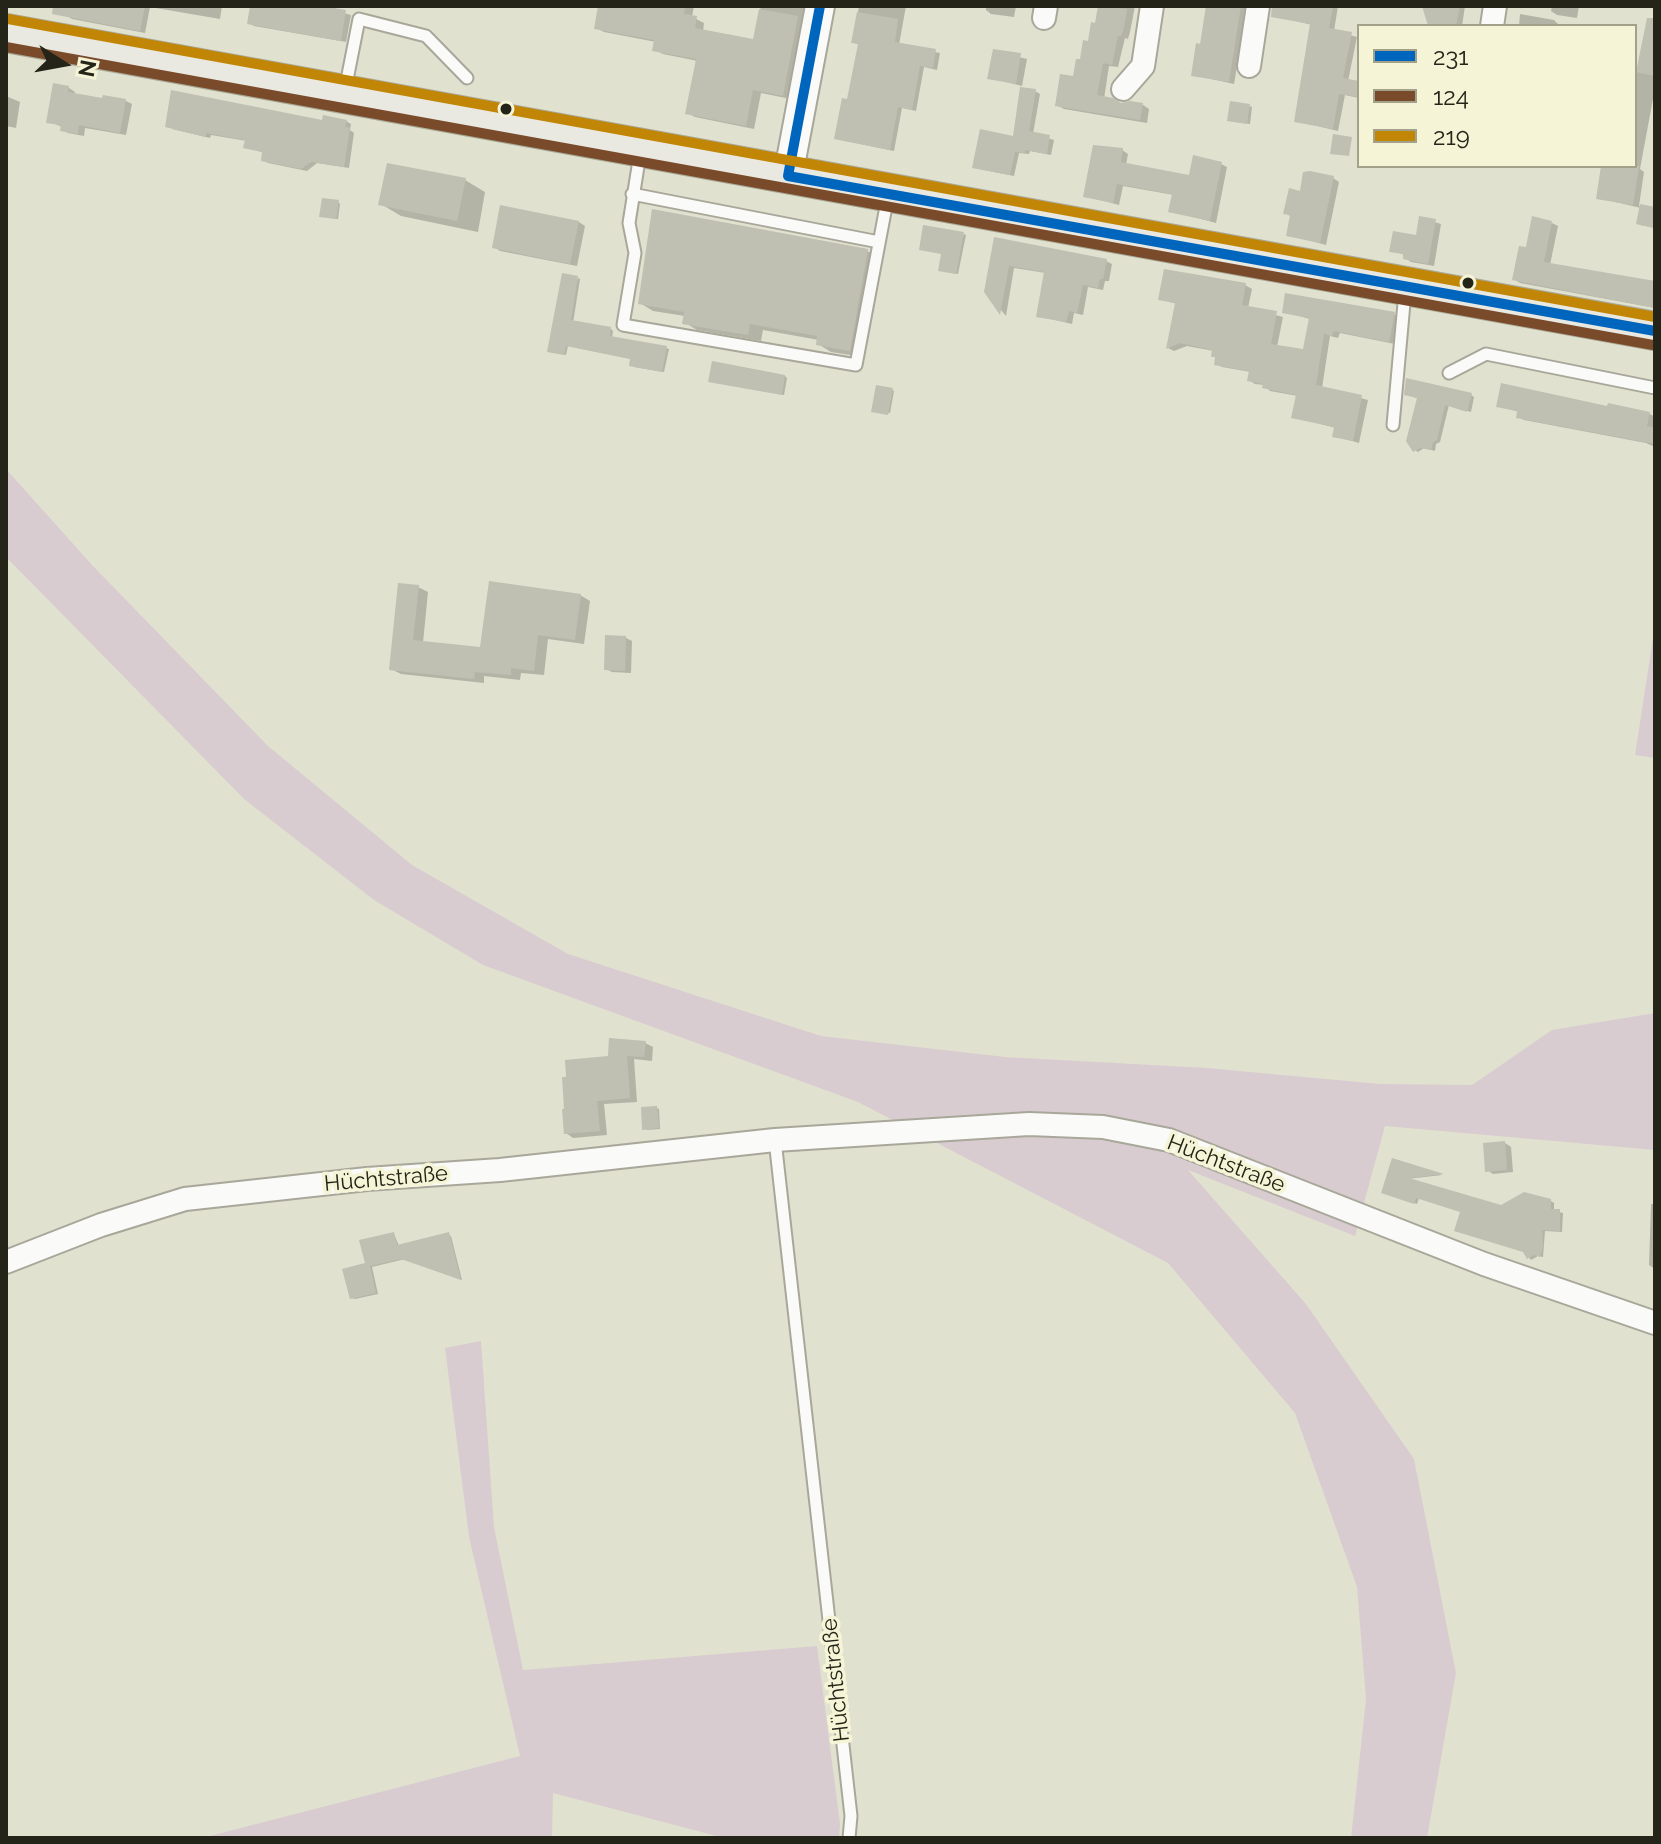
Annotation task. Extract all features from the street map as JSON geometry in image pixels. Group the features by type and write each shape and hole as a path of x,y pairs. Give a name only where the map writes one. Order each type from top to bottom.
{"main road":[{"path":"6,33 1655,331"}],"street":[{"path":"788,176 820,6"},
{"path":"1123,89 1143,66 1152,6"},
{"path":"1249,66 1258,6"},
{"name":"Hüchtstraße","path":"6,1262 101,1225 185,1199 367,1179 500,1170 775,1140 1029,1124 1103,1127 1169,1140 1484,1264 1655,1323"}],"lane":[{"path":"344,95 360,12 426,36 467,78"},
{"path":"641,149 629,223 635,253 623,325 856,365 888,194"},
{"path":"632,194 879,242"},
{"path":"1393,425 1405,287"},
{"path":"1449,373 1486,354 1655,388"},
{"name":"Hüchtstraße","path":"775,1140 851,1816 849,1838"}],"shaded area":[{"path":"6,469 93,566 268,746 412,865 568,954 821,1036 1005,1057 1207,1068 1380,1084 1472,1085 1552,1030 1655,1013 1655,1150 1385,1126 1355,1236 1188,1170 1306,1304 1414,1459 1456,1673 1427,1838 1351,1838 1366,1699 1357,1587 1295,1413 1168,1263 858,1102 483,965 374,900 244,799 6,557"},
{"path":"1655,625 1655,758 1635,755"},
{"path":"481,1341 494,1527 523,1670 817,1646 840,1824 839,1838 724,1838 553,1793 552,1838 202,1838 520,1756 469,1537 445,1348"}],"building":[{"path":"53,6 145,6 140,31 52,14"},
{"path":"250,6 322,6 346,10 341,41 247,24"},
{"path":"598,6 685,6 684,14 697,16 695,28 753,39 759,9 798,16 783,96 753,90 746,126 685,114 696,59 652,51 654,40 594,29"},
{"path":"1098,6 1127,9 1112,65 1103,63 1097,95 1121,103 1143,103 1140,120 1055,106 1060,74 1073,76 1083,40 1088,41 1091,22 1095,23"},
{"path":"1206,6 1241,6 1229,82 1191,76"},
{"path":"1272,6 1333,6 1329,28 1352,32 1343,78 1357,81 1357,97 1339,94 1333,129 1294,122 1310,24 1271,17"},
{"path":"1422,6 1460,6 1456,24 1427,24"},
{"path":"857,12 898,19 895,42 936,49 933,68 920,66 912,110 898,107 890,150 834,139 842,98 847,99 858,44 851,43"},
{"path":"1647,18 1655,18 1655,76 1637,72"},
{"path":"993,49 1021,53 1016,84 987,79"},
{"path":"53,83 69,86 68,92 126,99 120,133 79,125 78,134 60,131 61,125 46,123"},
{"path":"1020,87 1036,89 1029,131 1050,135 1047,154 1025,150 1025,153 1015,152 1010,175 972,168 980,129 1013,136"},
{"path":"171,90 322,120 323,115 347,120 345,127 350,128 344,167 311,162 301,169 261,161 262,152 243,148 245,140 206,133 206,137 165,127"},
{"path":"1230,101 1250,104 1247,124 1227,121"},
{"path":"1333,134 1352,137 1349,156 1330,154"},
{"path":"1093,145 1123,148 1121,162 1189,175 1193,155 1222,162 1210,221 1168,212 1172,194 1117,184 1113,203 1083,197"},
{"path":"387,163 466,178 457,221 378,205"},
{"path":"1639,166 1633,205 1596,199 1601,168"},
{"path":"1303,172 1334,176 1320,243 1286,236 1290,215 1283,214 1289,188 1300,191"},
{"path":"322,198 339,200 336,219 319,217"},
{"path":"1640,204 1655,207 1653,228 1636,224"},
{"path":"500,205 579,221 570,264 492,248"},
{"path":"652,209 868,249 850,351 816,345 817,336 750,324 748,335 682,324 684,312 638,304"},
{"path":"1419,216 1436,219 1428,264 1403,259 1403,254 1389,252 1393,231 1416,235"},
{"path":"1532,216 1552,221 1544,262 1655,281 1655,308 1512,280 1519,246 1526,247"},
{"path":"923,225 964,232 956,274 938,271 941,254 919,250"},
{"path":"994,237 1107,259 1103,279 1100,279 1098,288 1083,285 1077,313 1069,311 1066,322 1036,317 1044,272 1009,266 1000,315 984,292"},
{"path":"1164,269 1246,283 1242,305 1277,311 1271,344 1303,349 1309,318 1282,313 1285,293 1395,312 1389,342 1334,331 1332,336 1324,334 1316,385 1362,395 1353,441 1332,437 1334,427 1291,418 1296,395 1262,388 1263,384 1247,381 1249,371 1214,365 1212,350 1180,343 1166,349 1175,303 1158,300"},
{"path":"562,273 578,276 571,320 611,327 610,336 667,346 662,372 629,366 630,359 566,346 564,355 547,352"},
{"path":"712,361 785,375 782,395 708,382"},
{"path":"1406,378 1472,393 1467,412 1445,405 1437,440 1433,442 1431,450 1420,448 1413,452 1406,441 1417,398 1404,395"},
{"path":"1501,383 1650,412 1647,426 1655,428 1655,444 1516,418 1517,411 1496,407"},
{"path":"876,385 893,388 888,415 871,412"},
{"path":"489,581 581,594 575,640 538,635 534,671 511,668 511,675 475,672 474,679 389,670 398,583 419,585 413,640 480,647"},
{"path":"605,635 626,636 625,671 604,670"},
{"path":"609,1038 646,1041 644,1057 627,1056 630,1098 597,1101 600,1131 564,1134 562,1077 566,1077 565,1060 608,1056"},
{"path":"657,1106 659,1128 642,1130 641,1107"},
{"path":"1505,1141 1507,1170 1485,1172 1483,1143"},
{"path":"1392,1158 1444,1174 1409,1178 1501,1205 1524,1192 1551,1199 1551,1209 1560,1209 1560,1231 1542,1230 1540,1257 1534,1255 1527,1259 1523,1252 1454,1231 1460,1212 1416,1198 1414,1204 1381,1193"},
{"path":"394,1232 397,1245 449,1232 461,1280 401,1259 370,1266 376,1293 350,1299 342,1269 365,1263 359,1240"}],"transit line":[{"name":"231","path":"788,176 820,6"},
{"name":"219","path":"8,19 1655,317"},
{"name":"124","path":"6,47 1653,345"},
{"name":"231","path":"788,176 1655,331"}]}
